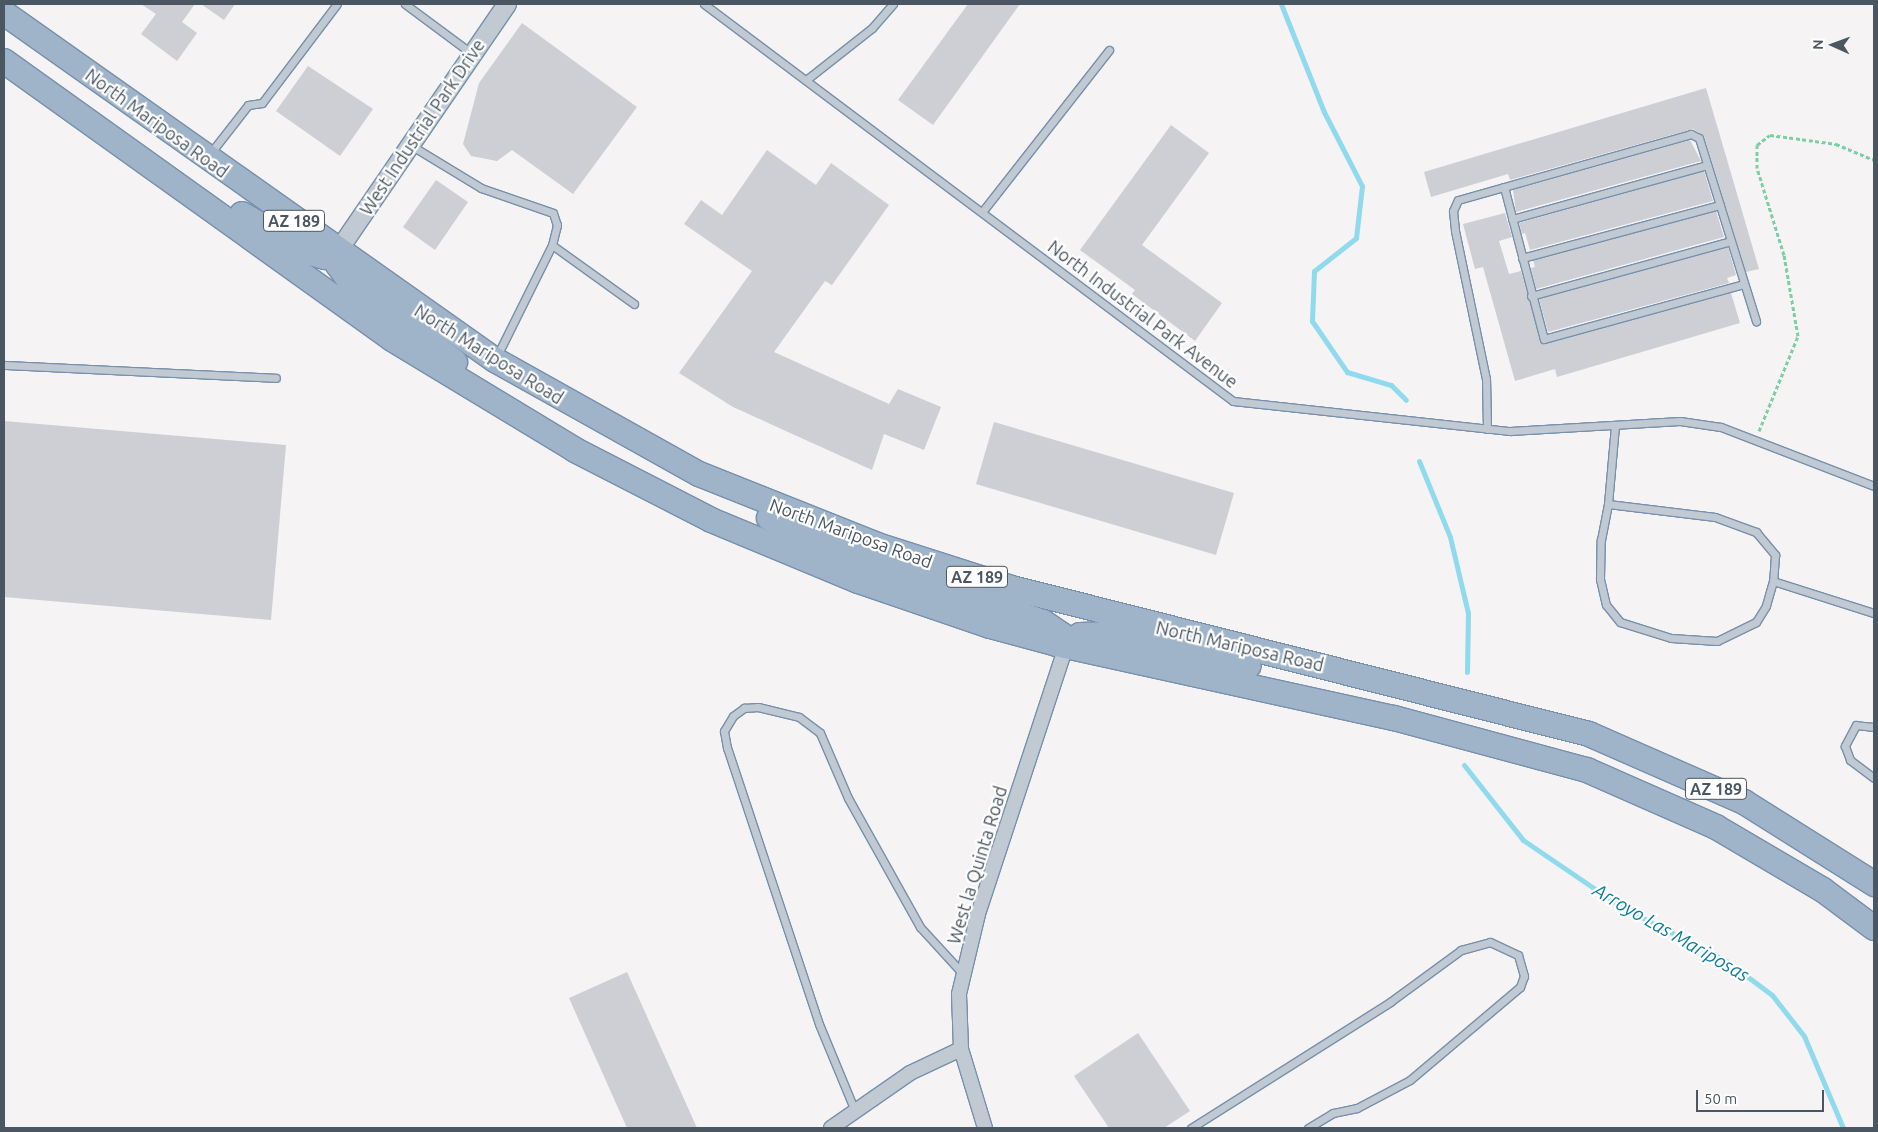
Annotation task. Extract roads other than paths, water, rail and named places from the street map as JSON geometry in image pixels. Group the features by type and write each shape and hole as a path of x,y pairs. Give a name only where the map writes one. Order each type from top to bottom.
{"highway":[{"name":"North Mariposa Road","path":"4,13 206,160 495,360 591,417 699,474 877,545 1138,622 1385,688 1476,703 1546,720 1648,757 1744,802 1874,884"},
{"name":"North Mariposa Road","path":"4,60 392,339 575,450 711,520 813,563 981,623 1066,646 1394,718 1560,762 1628,786 1716,827 1823,890 1874,928"},
{"path":"61,102 293,245 325,257 338,252 338,265 361,291 575,450"},
{"path":"591,417 677,469 794,531 854,557 1043,622 1062,635 1066,646 1080,635 1104,634 1385,688"}],"street":[{"name":"West Industrial Park Drive","path":"338,252 471,53 507,4"},
{"name":"West la Quinta Road","path":"985,1128 961,1049 959,994 978,914 1066,646"},
{"path":"831,1128 910,1073 961,1049"}],"lane":[{"path":"206,160 248,105 262,103 337,4"},
{"path":"404,4 471,53"},
{"name":"North Industrial Park Avenue","path":"704,4 1233,401 1487,429 1554,431 1615,425 1680,422 1721,427 1874,486"},
{"path":"806,80 872,28 893,4"},
{"path":"982,212 1109,50"},
{"path":"1487,429 1486,378 1454,211 1458,200 1681,133 1699,138 1756,321"},
{"path":"409,144 481,188 553,213 557,225 552,245 495,360"},
{"path":"1512,219 1707,165"},
{"path":"1504,186 1541,336 1546,339 1744,284"},
{"path":"1522,258 1720,205"},
{"path":"1531,296 1731,241"},
{"path":"552,245 634,304"},
{"path":"4,365 276,378"},
{"path":"1608,504 1715,517 1756,532 1775,555 1773,581 1766,606 1756,622 1717,641 1671,638 1620,622 1606,606 1600,579 1601,540 1608,504 1615,425"},
{"path":"1773,581 1874,613"},
{"path":"855,1111 819,1024 727,748 724,731 732,716 744,708 758,707 799,717 820,733 848,798 920,927 964,974"},
{"path":"1874,727 1856,725 1846,746 1850,760 1874,778"},
{"path":"1191,1128 1390,1002 1461,950 1490,942 1518,955 1524,976 1520,987 1410,1080 1357,1108 1333,1112 1308,1128"}],"waterway":[{"path":"1281,4 1324,112 1362,186 1356,238 1314,271 1312,321 1347,372 1391,385 1406,400"},
{"path":"1419,461 1450,537 1468,613 1467,672"},
{"name":"Arroyo Las Mariposas","path":"1464,765 1523,840 1620,906 1728,962 1772,995 1804,1036 1843,1128"}]}
